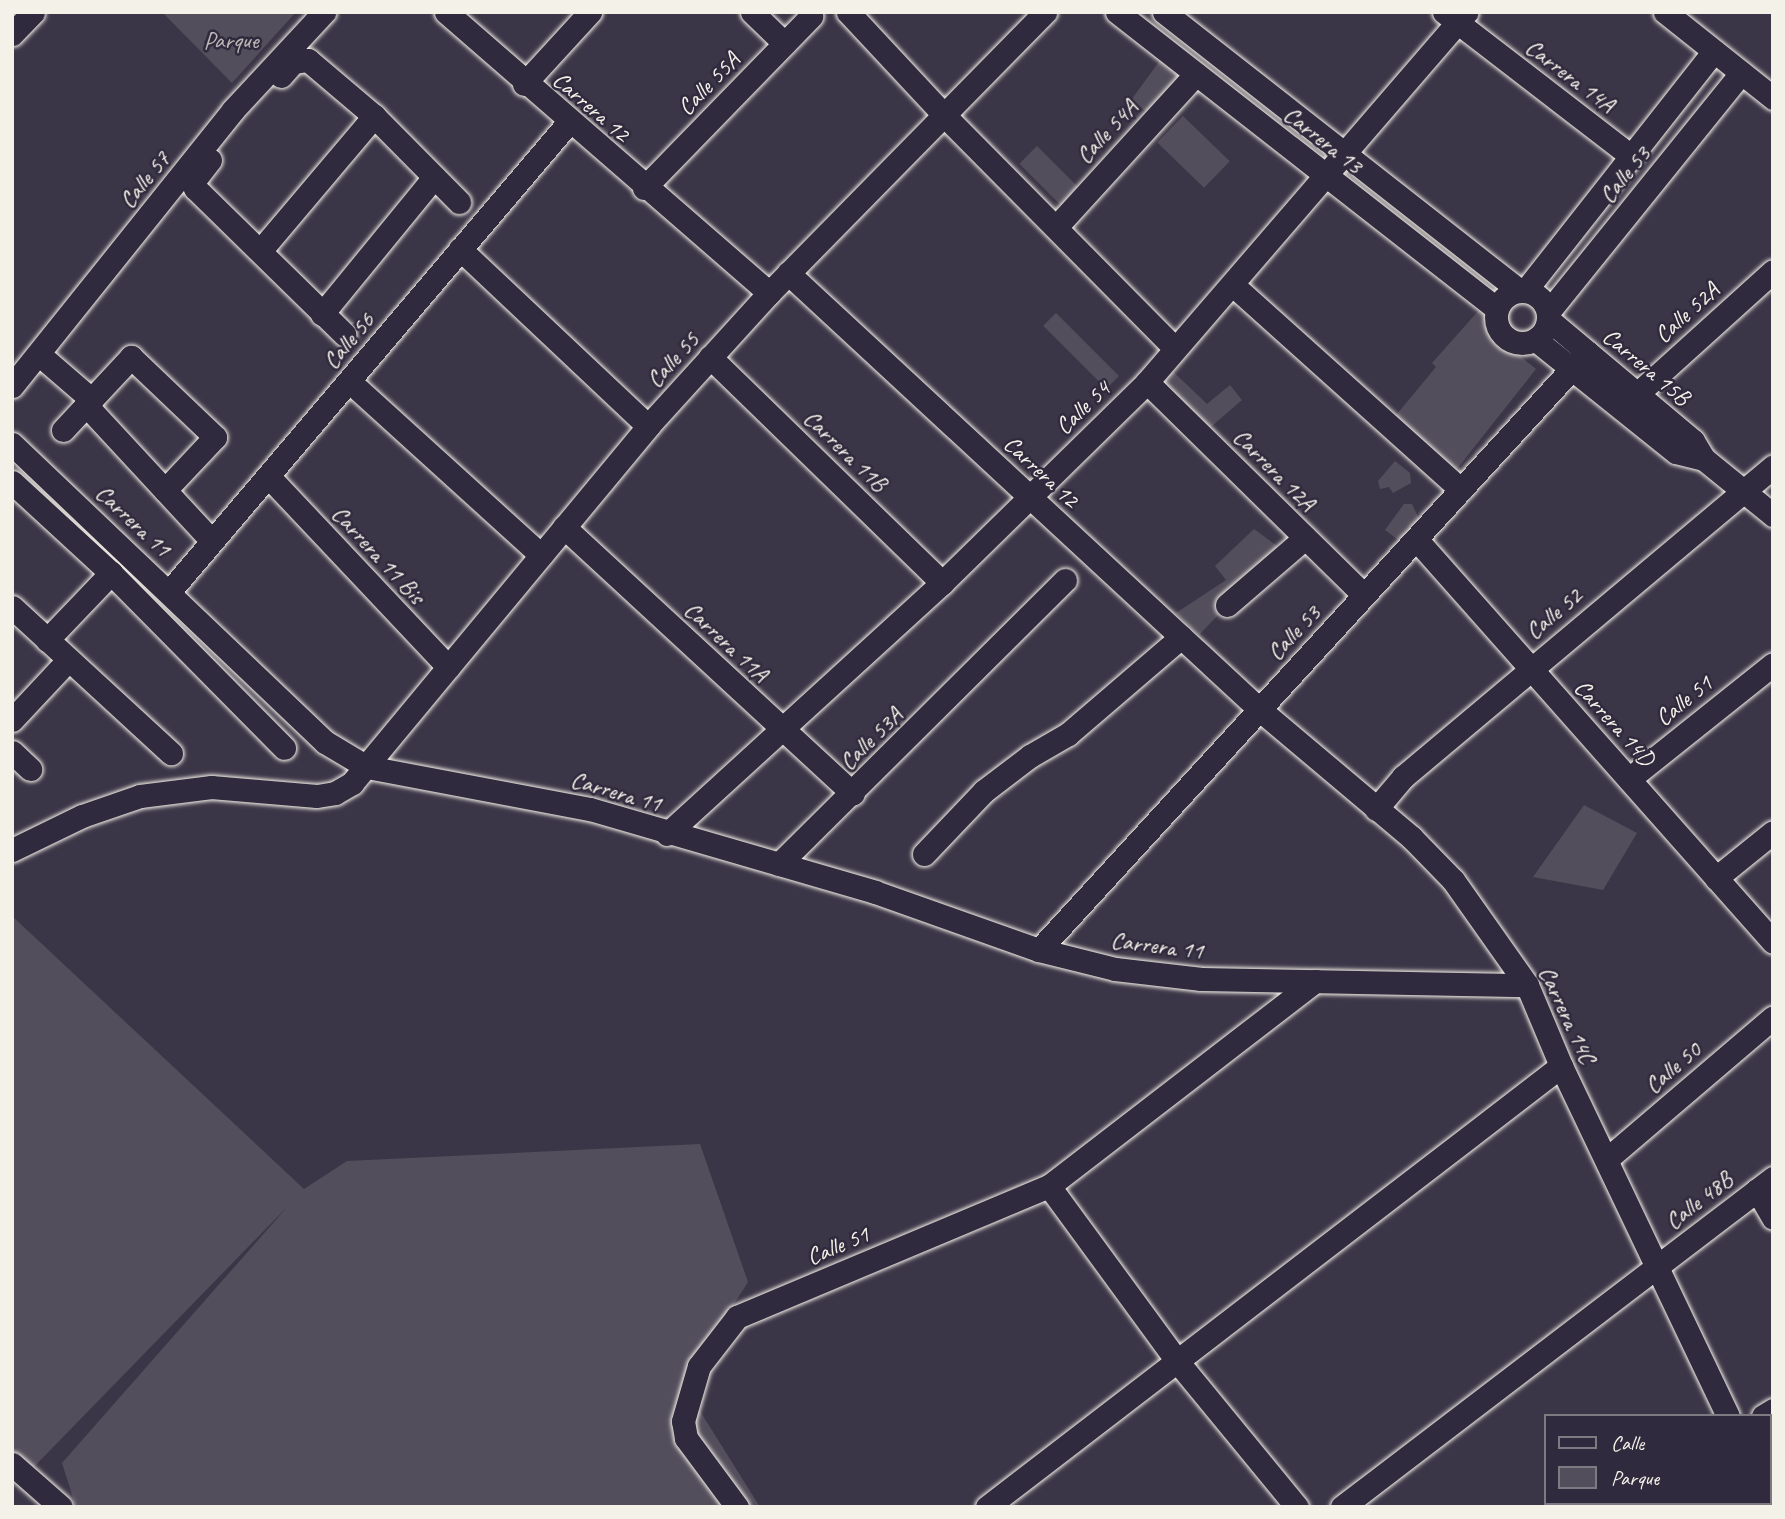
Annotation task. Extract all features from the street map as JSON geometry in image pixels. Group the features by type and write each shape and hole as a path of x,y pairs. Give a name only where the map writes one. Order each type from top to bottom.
{"street":[{"name":"Calle 57","path":"12,386 41,356 227,118 324,12"},
{"name":"Carrera 12","path":"446,12 524,84 769,293"},
{"path":"524,84 590,12"},
{"path":"752,12 784,43"},
{"path":"848,12 946,117 1174,346"},
{"name":"Calle 55","path":"367,767 564,527 710,357 788,273 946,117 1045,12"},
{"name":"Carrera 13","path":"1117,12 1497,309"},
{"name":"Carrera 13","path":"1164,12 1521,290"},
{"path":"1665,12 1773,98"},
{"name":"Calle 55A","path":"644,188 811,16"},
{"name":"Calle 54","path":"667,834 784,731 942,583 1147,382 1174,346 1234,286 1347,155 1456,16"},
{"name":"Carrera 14A","path":"1456,16 1631,156"},
{"name":"Calle 53","path":"1521,290 1714,51"},
{"path":"344,334 195,188 195,179 224,142 227,118 258,105 300,59 308,60 374,116 459,202"},
{"name":"Calle 53","path":"1545,323 1741,73"},
{"name":"Calle 54A","path":"1056,226 1196,74"},
{"path":"260,251 374,116"},
{"name":"Calle 56","path":"169,592 270,478 460,249 569,123"},
{"path":"321,314 434,177"},
{"path":"460,249 649,426"},
{"name":"Calle 52A","path":"1637,394 1773,271"},
{"name":"Carrera 12","path":"788,273 1259,709"},
{"path":"1234,286 1461,490"},
{"path":"1521,290 1540,296 1545,323 1510,340 1498,327 1497,309 1502,300 1521,290"},
{"name":"Carrera 15B","path":"1545,323 1676,452 1703,459"},
{"path":"41,356 89,403 212,541"},
{"path":"63,430 131,357 215,438 164,490"},
{"name":"Carrera 11B","path":"710,357 942,583"},
{"name":"Calle 53","path":"1039,950 1580,360"},
{"name":"Carrera 15B","path":"1580,360 1637,394 1693,441 1703,459 1773,515"},
{"path":"349,381 541,555"},
{"name":"Carrera 12A","path":"1147,382 1364,595"},
{"name":"Carrera 11","path":"12,444 325,741 367,767 590,809 667,834 779,864 1039,950 1128,971 1201,979 1527,985"},
{"name":"Calle 52","path":"1376,809 1403,777 1773,467"},
{"name":"Carrera 11 Bis","path":"270,478 448,667"},
{"path":"12,482 111,573 284,748"},
{"name":"Carrera 11A","path":"564,527 853,794"},
{"path":"1227,604 1305,538"},
{"name":"Carrera 14D","path":"1416,539 1773,942"},
{"path":"47,639 111,573"},
{"name":"Calle 53A","path":"779,864 999,650 1065,580"},
{"path":"12,607 171,753"},
{"path":"924,854 984,791 1030,755 1068,734 1181,637"},
{"path":"12,720 69,659"},
{"name":"Calle 51","path":"1629,779 1773,664"},
{"name":"Carrera 14C","path":"1259,709 1376,809 1453,880 1527,985 1561,1066 1608,1159 1727,1414"},
{"path":"12,752 30,769"},
{"path":"16,840 140,796 211,787 335,793 367,767"},
{"path":"1716,878 1773,832"},
{"name":"Calle 51","path":"737,1507 686,1438 686,1399 713,1343 737,1317 1049,1186 1315,981"},
{"name":"Calle 50","path":"1608,1159 1773,1017"},
{"path":"987,1507 1561,1066"},
{"path":"1765,1184 1773,1218"},
{"name":"Calle 48B","path":"1342,1507 1765,1184"},
{"path":"1049,1186 1177,1361 1297,1507"},
{"path":"12,1464 61,1507"}],"green space":[{"name":"Parque","path":"162,12 296,12 232,83"},
{"path":"1161,59 1187,78 1157,119 1131,100"},
{"path":"1183,116 1230,161 1204,188 1157,143"},
{"path":"1037,146 1082,191 1065,209 1019,164"},
{"path":"1480,309 1498,338 1536,369 1449,479 1387,426 1436,367 1432,363"},
{"path":"1056,313 1119,376 1106,389 1043,326"},
{"path":"1164,363 1207,404 1230,385 1242,400 1198,438 1140,383"},
{"path":"1395,461 1410,473 1411,483 1393,493 1389,487 1380,489 1378,481"},
{"path":"1404,504 1412,504 1419,519 1401,542 1385,530"},
{"path":"1254,529 1281,549 1199,635 1176,613 1226,580 1215,566"},
{"path":"1584,805 1637,833 1603,890 1533,877"},
{"path":"12,916 304,1189 347,1161 700,1144 748,1282 683,1384 760,1507 76,1507 62,1463 288,1206 27,1474 12,1461"}]}
